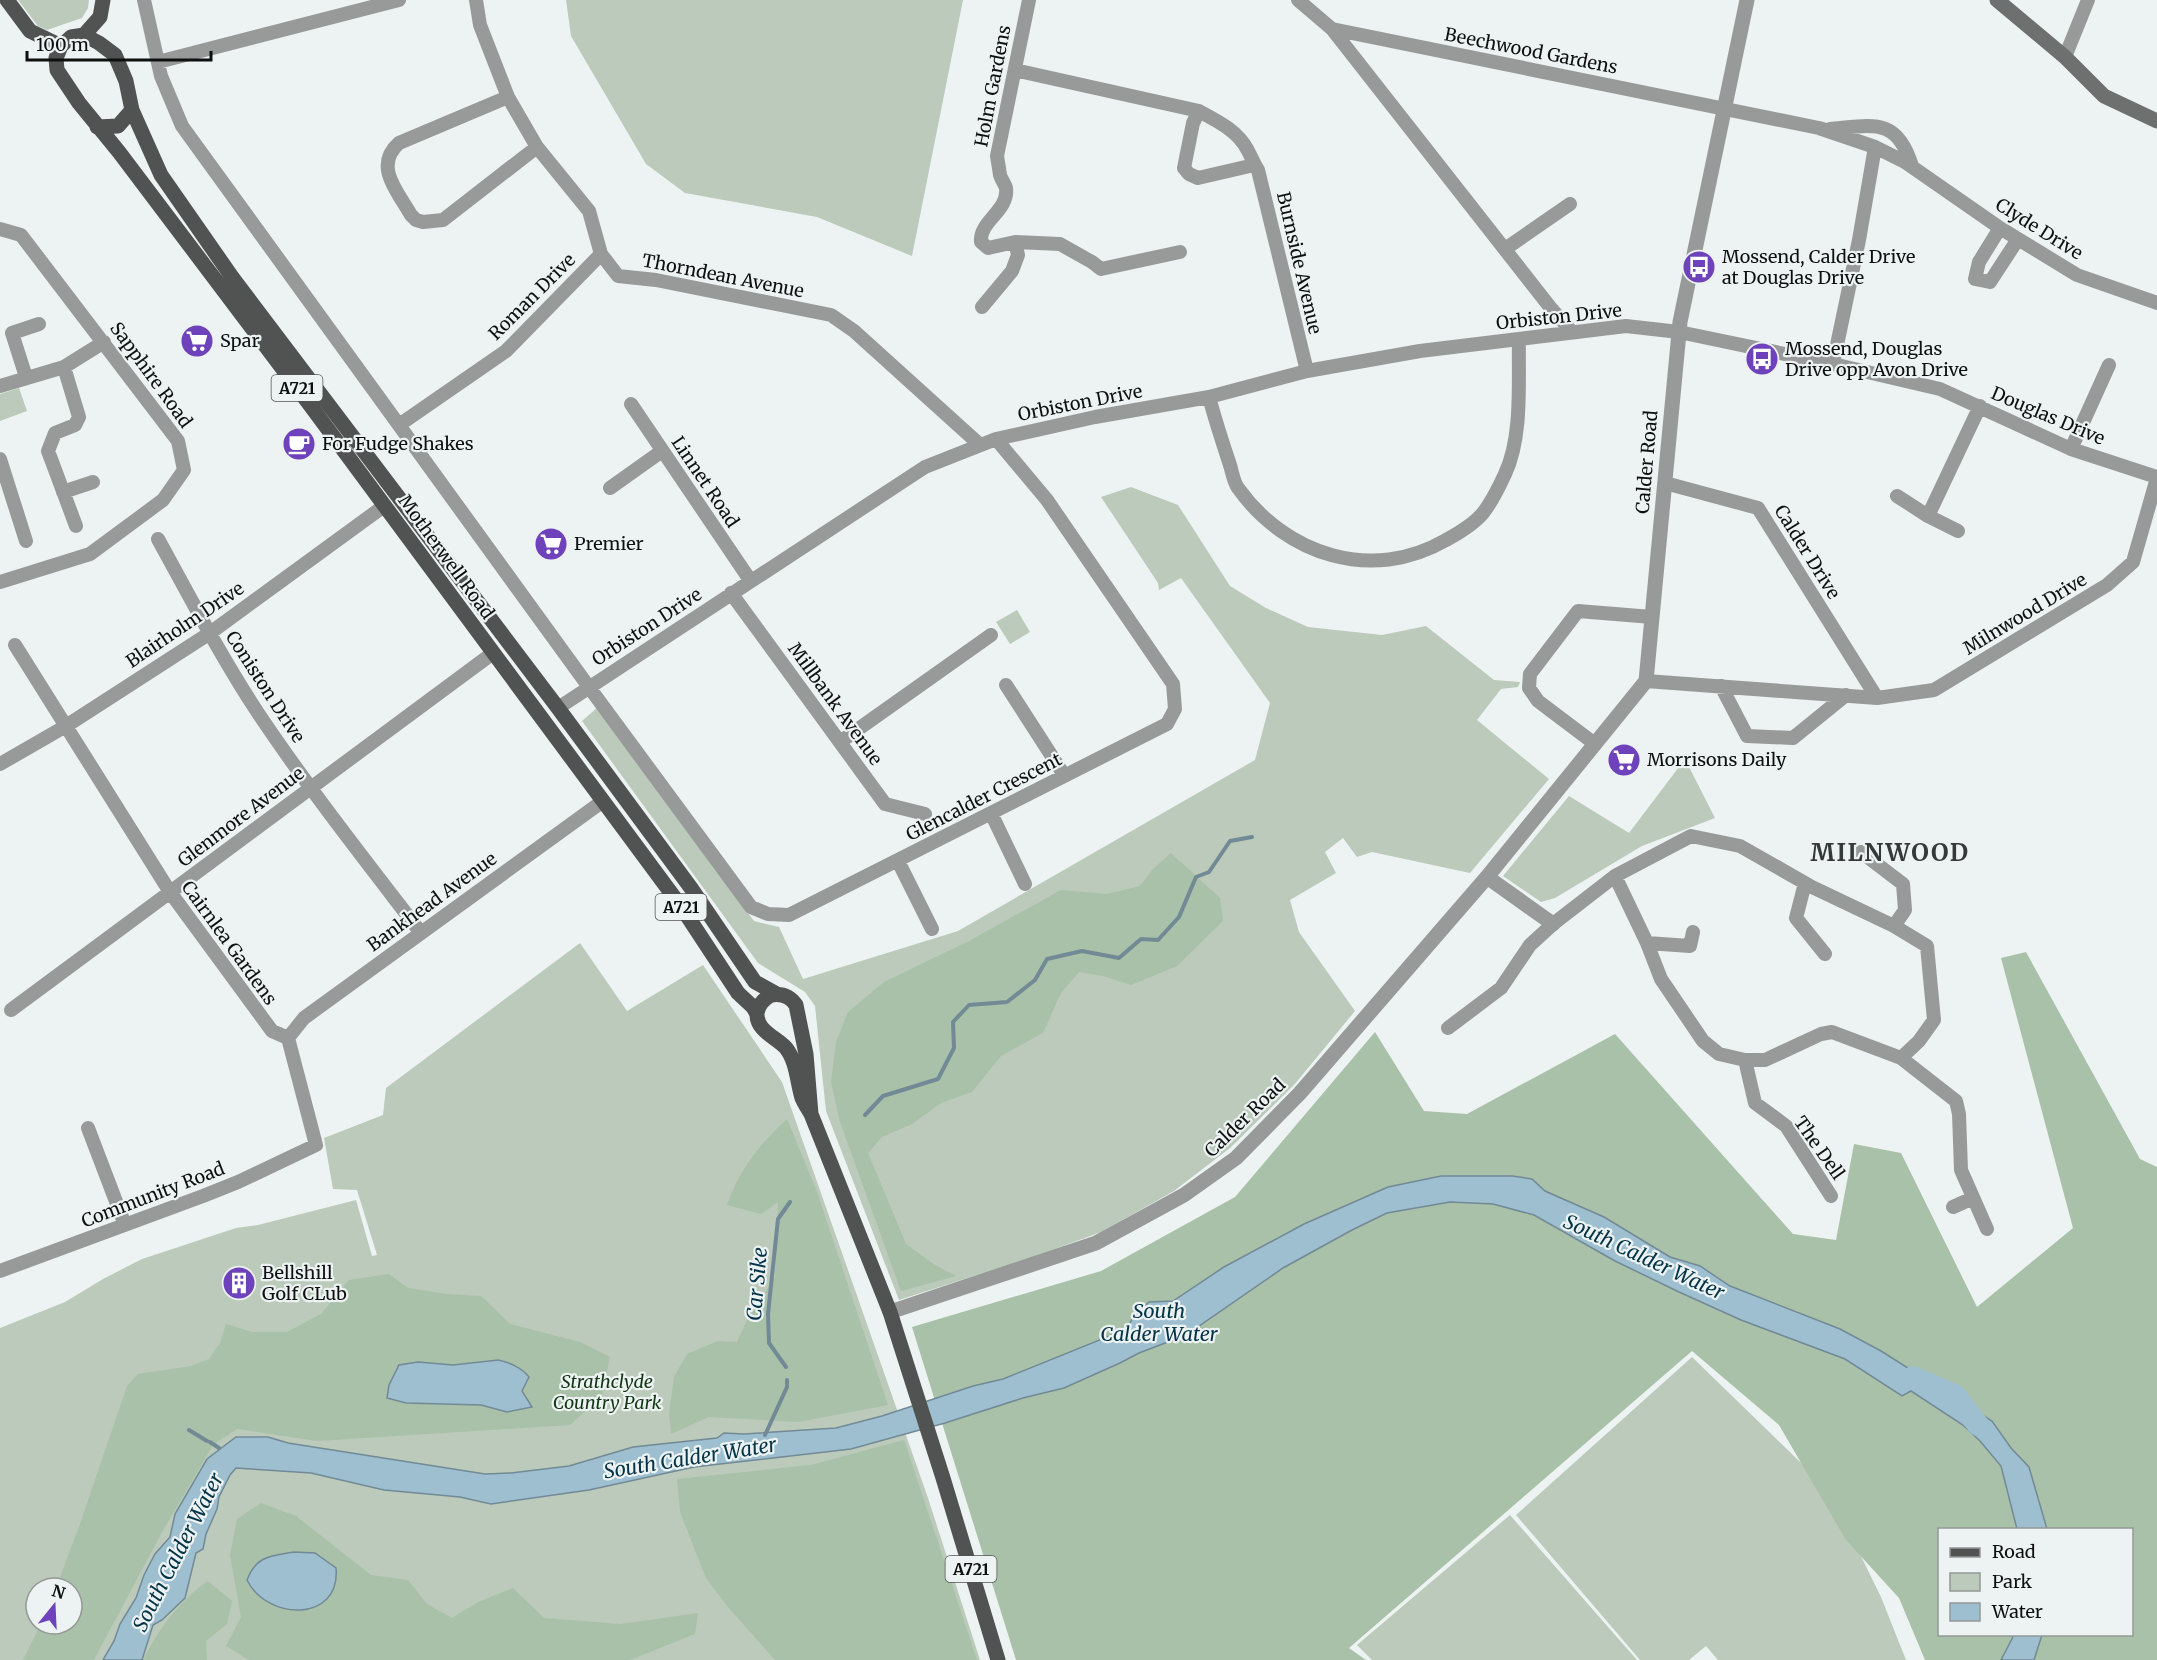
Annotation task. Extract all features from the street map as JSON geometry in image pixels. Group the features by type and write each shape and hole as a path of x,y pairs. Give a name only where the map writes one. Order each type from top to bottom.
{"main road":[{"path":"7,0 30,31 61,46 71,37 84,35 100,17 103,0"},
{"path":"1997,0 2065,57 2104,96 2157,121"},
{"name":"Motherwell Road","path":"84,35 115,55 126,81 132,110 161,175 232,277 558,708 691,888 755,982 777,994"},
{"name":"Motherwell Road","path":"61,46 56,58 57,70 97,127 124,159 307,400 680,905 738,993 757,1014"},
{"path":"97,127 118,126 132,110"},
{"path":"757,1014 759,1005 765,999 777,994"},
{"name":"A721","path":"777,994 792,999 799,1013 806,1054 811,1114"},
{"name":"A721","path":"757,1014 760,1025 766,1033 787,1049 802,1099 811,1114 890,1312 944,1478 998,1660"},
{"path":"774,1037 783,1036 793,1029 799,1020"}],"street":[{"path":"144,0 161,76 182,126 588,687"},
{"path":"158,62 399,0"},
{"name":"Thorndean Avenue","path":"476,0 480,25 508,97 537,147 589,212 601,254 618,276 656,280 831,315 854,331 979,444"},
{"name":"Holm Gardens","path":"1029,0 997,156 1001,177 1006,188 995,216 983,226 980,235 981,242 988,248 1015,242 1060,244 1101,269 1180,252"},
{"name":"Beechwood Gardens","path":"1298,0 1332,29 1572,332"},
{"name":"Calder Road","path":"890,1312 1096,1243 1184,1195 1236,1158 1300,1093 1487,877 1646,681 1679,332 1747,0"},
{"path":"2065,57 2088,0"},
{"name":"Beechwood Gardens","path":"1332,29 1724,108"},
{"name":"Burnside Avenue","path":"1015,70 1199,111 1226,126 1247,147 1258,170 1307,371"},
{"path":"508,97 399,143 392,149 388,158 387,173 411,215 423,222 443,220 537,147"},
{"name":"Clyde Drive","path":"1724,108 1819,128 1875,147 1912,166 2000,228 2077,275 2157,303"},
{"path":"1199,111 1193,123 1184,168 1189,174 1198,178 1254,165"},
{"name":"Clyde Drive","path":"1819,128 1886,128 1898,137 1906,148 1912,166"},
{"path":"1833,364 1859,240 1875,147"},
{"path":"1505,249 1570,204"},
{"path":"2000,228 1979,262 1975,279 1990,282 2018,239"},
{"name":"Sapphire Road","path":"0,229 21,235 104,342 178,441 184,470 163,500 90,554 0,582"},
{"path":"982,307 1012,271 1018,255 1015,242"},
{"name":"Roman Drive","path":"399,425 506,351 601,254"},
{"path":"26,377 6,335 39,324"},
{"name":"Orbiston Drive","path":"558,708 925,467 979,444 1095,417 1209,397 1307,371 1420,351 1626,326 1679,332"},
{"name":"Douglas Drive","path":"1679,332 1940,389 2071,449 2157,478"},
{"path":"1209,397 1236,486 1261,515 1282,532 1333,557 1384,561 1416,554 1437,546 1467,528 1483,514 1506,473 1512,449 1516,426 1519,339"},
{"path":"0,386 64,367 104,342"},
{"path":"2071,449 2109,365"},
{"path":"64,367 79,417 75,425 55,434 48,451 76,526"},
{"name":"Linnet Road","path":"631,404 750,580"},
{"path":"1928,516 1980,406"},
{"name":"Glencalder Crescent","path":"588,687 751,907 768,914 789,915 1167,724 1175,709 1173,684 1047,501 996,439"},
{"path":"610,488 662,451"},
{"path":"0,459 26,542"},
{"name":"Milnwood Drive","path":"1646,681 1877,698 1934,690 2107,585 2133,562 2157,478"},
{"path":"63,492 93,482"},
{"name":"Calder Drive","path":"1665,483 1758,508 1877,698"},
{"path":"1898,496 1928,516 1958,531"},
{"name":"Blairholm Drive","path":"0,764 66,726 210,633 384,506"},
{"name":"Coniston Drive","path":"158,539 210,633 257,711 310,788 421,933"},
{"name":"Millbank Avenue","path":"731,593 885,804 925,814"},
{"path":"1596,744 1538,701 1529,688 1530,674 1578,611 1652,616"},
{"path":"840,742 991,635"},
{"name":"Cairnlea Gardens","path":"15,645 170,892 272,1031 288,1038"},
{"name":"Glenmore Avenue","path":"11,1010 253,833 310,788 493,653"},
{"path":"1006,685 1064,775"},
{"path":"1721,686 1747,736 1793,738 1846,695"},
{"name":"Bankhead Avenue","path":"288,1038 304,1018 603,801"},
{"path":"992,813 1025,884"},
{"path":"1448,1028 1501,988 1530,945 1553,924 1615,876 1691,836 1740,846 1805,883 1894,926 1927,946 1934,1020 1919,1041 1901,1058"},
{"path":"1861,852 1903,884 1905,910 1894,926"},
{"path":"898,861 932,929"},
{"path":"1615,876 1661,979 1703,1041 1719,1054 1745,1060 1765,1060 1832,1032 1901,1058 1956,1101 1959,1114 1961,1170 1987,1229"},
{"path":"1487,877 1553,924"},
{"path":"1805,883 1796,918 1825,954"},
{"path":"1647,944 1691,939 1703,953"},
{"name":"Community Road","path":"0,1271 238,1182 316,1144 288,1038"},
{"name":"The Dell","path":"1745,1060 1755,1103 1786,1126 1831,1196"},
{"path":"88,1128 125,1225"},
{"path":"1953,1208 1973,1198"}],"green space":[{"path":"18,0 89,0 88,8 82,18 47,30 38,26"},
{"path":"566,0 963,0 912,256 817,217 685,193 646,164 571,36"},
{"path":"19,388 27,411 0,421 0,394"},
{"path":"1131,487 1178,505 1230,586 1266,608 1308,627 1382,635 1426,626 1494,680 1520,682 1518,687 1501,689 1477,720 1549,779 1470,873 1372,852 1357,857 1343,838 1325,852 1336,873 1290,900 1299,932 1355,1011 1294,1085 1230,1148 1174,1191 1101,1232 1036,1256 899,1300 826,1111 815,1006 805,992 758,963 582,721 598,707 754,921 779,927 803,979 958,931 1255,760 1270,703 1181,578 1159,590 1158,583 1101,497"},
{"path":"1017,610 1030,632 1010,644 996,622"},
{"path":"1685,759 1715,818 1642,846 1555,898 1541,902 1503,876 1569,796 1629,833"},
{"path":"1171,853 1220,898 1223,921 1177,966 1131,985 1103,976 1079,972 1061,993 1043,1033 1001,1056 972,1092 941,1103 912,1124 882,1137 868,1153 906,1244 932,1263 956,1276 901,1291 840,1122 831,1082 836,1042 848,1012 884,982 969,941 1061,890 1107,894 1140,886 1153,869"},
{"name":"Strathclyde Country Park","path":"580,943 627,1011 703,965 782,1082 928,1498 980,1660 0,1660 0,1328 65,1302 142,1259 236,1228 258,1225 356,1200 372,1256 377,1255 357,1190 333,1189 324,1138 383,1115 386,1088"},
{"path":"2026,952 2140,1159 2157,1167 2157,1660 1925,1660 1899,1598 1846,1540 1779,1425 1692,1351 1349,1648 1366,1660 1016,1660 912,1327 1101,1271 1235,1197 1375,1032 1424,1111 1467,1114 1615,1034 1793,1234 1836,1240 1854,1144 1901,1153 1977,1307 2073,1228 2001,958"},
{"path":"787,1119 817,1192 888,1405 798,1422 709,1417 671,1434 669,1413 674,1377 687,1354 718,1341 737,1342 747,1320 775,1277 778,1202 761,1214 727,1205 737,1181 751,1158"},
{"path":"389,1274 408,1288 481,1296 510,1324 580,1342 610,1357 602,1396 570,1425 317,1441 237,1429 213,1445 161,1534 94,1660 23,1660 35,1636 84,1636 84,1576 60,1576 127,1386 138,1374 191,1366 209,1359 220,1343 226,1324 252,1332 287,1332 321,1314 349,1280"},
{"path":"1692,1357 1828,1489 1881,1597 1906,1660 1718,1660 1706,1646 1689,1660 1640,1660 1516,1515"},
{"path":"904,1440 977,1660 775,1660 728,1607 706,1578 680,1512 677,1479 811,1465"},
{"path":"261,1503 296,1516 371,1575 408,1580 427,1604 452,1618 478,1602 513,1588 544,1618 621,1624 698,1613 695,1634 630,1660 249,1660 226,1646 241,1617 230,1555 237,1519"},
{"path":"1510,1515 1637,1660 1372,1660 1357,1645"},
{"path":"208,1581 232,1601 227,1624 206,1641 207,1660 143,1660 171,1616 188,1597"}],"water":[{"path":"1441,1176 1512,1176 1532,1179 1545,1191 1604,1217 1670,1257 1700,1266 1730,1286 1840,1329 1881,1351 1992,1421 2011,1448 2029,1467 2047,1528 2017,1528 2001,1466 1963,1425 1911,1391 1902,1396 1845,1359 1741,1320 1679,1292 1615,1261 1534,1215 1493,1204 1450,1202 1387,1213 1283,1268 1186,1335 1139,1353 1064,1388 851,1449 694,1467 589,1490 491,1504 460,1497 384,1490 311,1473 236,1468 219,1497 203,1549 196,1553 185,1598 162,1620 153,1625 142,1660 103,1660 114,1641 120,1624 136,1598 155,1554 170,1537 175,1514 207,1459 236,1437 268,1437 288,1443 485,1474 569,1466 633,1447 717,1438 724,1433 744,1434 836,1428 1003,1379 1127,1329 1133,1317 1149,1302 1173,1301 1224,1267 1304,1224 1388,1187"},
{"path":"498,1360 515,1366 529,1377 522,1391 532,1407 507,1412 481,1405 406,1403 387,1398 389,1385 399,1365 418,1362 453,1365"},
{"path":"294,1552 315,1553 336,1568 334,1586 327,1599 315,1607 301,1610 285,1609 257,1594 247,1580 255,1566 265,1558"},
{"path":"2013,1636 2042,1636 2034,1660 2001,1660"}],"waterway":[{"name":"Car Sike","path":"865,1115 883,1096 938,1079 954,1048 953,1022 969,1005 1007,1002 1035,980 1047,959 1082,951 1119,958 1141,939 1158,940 1179,917 1196,877 1209,872 1230,841 1252,837"},
{"name":"Car Sike","path":"786,1367 769,1343 768,1314 778,1219 790,1202"},
{"name":"South Calder Water","path":"1913,1377 1955,1395 1978,1425"},
{"name":"Car Sike","path":"765,1435 787,1387 787,1380"},
{"path":"189,1430 207,1441"},
{"path":"210,1442 219,1448"}],"place":[{"name":"Mossend, Calder Drive at Douglas Drive","path":"1699,267"},
{"name":"Spar","path":"197,341"},
{"name":"Mossend, Douglas Drive opp Avon Drive","path":"1762,359"},
{"name":"For Fudge Shakes","path":"299,444"},
{"name":"Premier","path":"551,544"},
{"name":"Morrisons Daily","path":"1624,760"},
{"name":"Bellshill Golf CLub","path":"239,1283"}],"district":[{"name":"MILNWOOD","path":"1890,853"}]}
